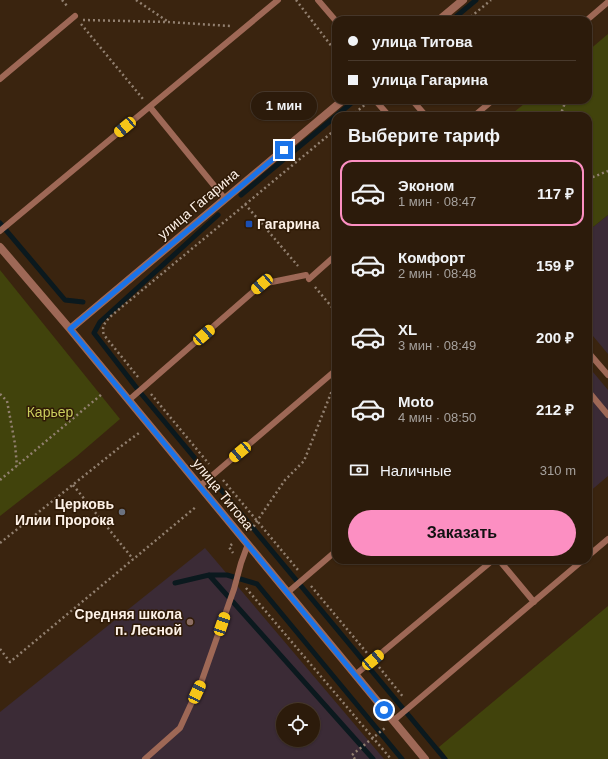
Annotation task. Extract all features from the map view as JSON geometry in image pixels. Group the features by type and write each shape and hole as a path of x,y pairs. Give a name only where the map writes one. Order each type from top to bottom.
{"street":[{"path":"444,16 463,0"},
{"name":"улица Гагарина","path":"70,329 338,104"},
{"name":"улица Титова","path":"0,247 70,329 424,759"}],"lane":[{"path":"0,231 278,0"},
{"path":"318,0 332,16"},
{"path":"592,16 608,2"},
{"path":"0,79 75,16"},
{"path":"378,104 386,112"},
{"path":"416,104 422,112"},
{"path":"479,112 488,104"},
{"path":"150,107 225,199"},
{"path":"128,400 262,284 307,277 332,258"},
{"path":"592,357 608,375"},
{"path":"200,486 332,373"},
{"path":"592,396 608,415"},
{"path":"592,553 608,539"},
{"path":"145,759 180,728 202,680 248,544"},
{"path":"287,593 332,554"},
{"path":"355,675 488,564"},
{"path":"502,564 534,602"},
{"path":"394,721 578,564"}],"path":[{"path":"62,0 75,16"},
{"path":"136,0 168,22"},
{"path":"296,0 332,47"},
{"path":"472,16 491,0"},
{"path":"150,107 79,20 168,22 244,27"},
{"path":"356,112 365,104"},
{"path":"332,131 111,316 105,322 102,331 145,386 411,706"},
{"path":"592,177 608,171"},
{"path":"245,204 332,307"},
{"path":"254,526 285,480 304,461 332,390"},
{"path":"0,394 7,401 16,444 17,466"},
{"path":"0,480 102,394"},
{"path":"0,543 139,433"},
{"path":"73,485 133,560"},
{"path":"0,649 10,662 197,506"},
{"path":"237,577 391,759"},
{"path":"355,759 352,755 383,730"}],"shaded area":[{"path":"608,215 608,354 592,335 592,228"},
{"path":"592,371 608,390 608,476 592,490"},
{"name":"Средняя школа п. Лесной","path":"205,548 384,759 0,759 0,712"}],"green space":[{"path":"608,34 608,215 592,228 592,112 514,112 524,104 592,104 592,48"},
{"name":"Карьер","path":"0,270 120,419 77,456 0,516"},
{"path":"608,606 608,759 448,759 439,747"}],"waterway":[{"path":"457,16 476,0"},
{"path":"341,112 350,104"},
{"path":"241,195 332,119"},
{"path":"218,215 100,322 94,333 139,391 445,759"},
{"path":"0,223 65,300 83,302"},
{"path":"209,575 373,759"},
{"path":"175,583 209,575 227,575 257,584 402,759"}],"place":[{"name":"Гагарина","path":"249,224"},
{"name":"Церковь Илии Пророка","path":"122,512"},
{"name":"Средняя школа п. Лесной","path":"190,622"}],"route":[{"path":"284,150 70,329 384,710"}]}
